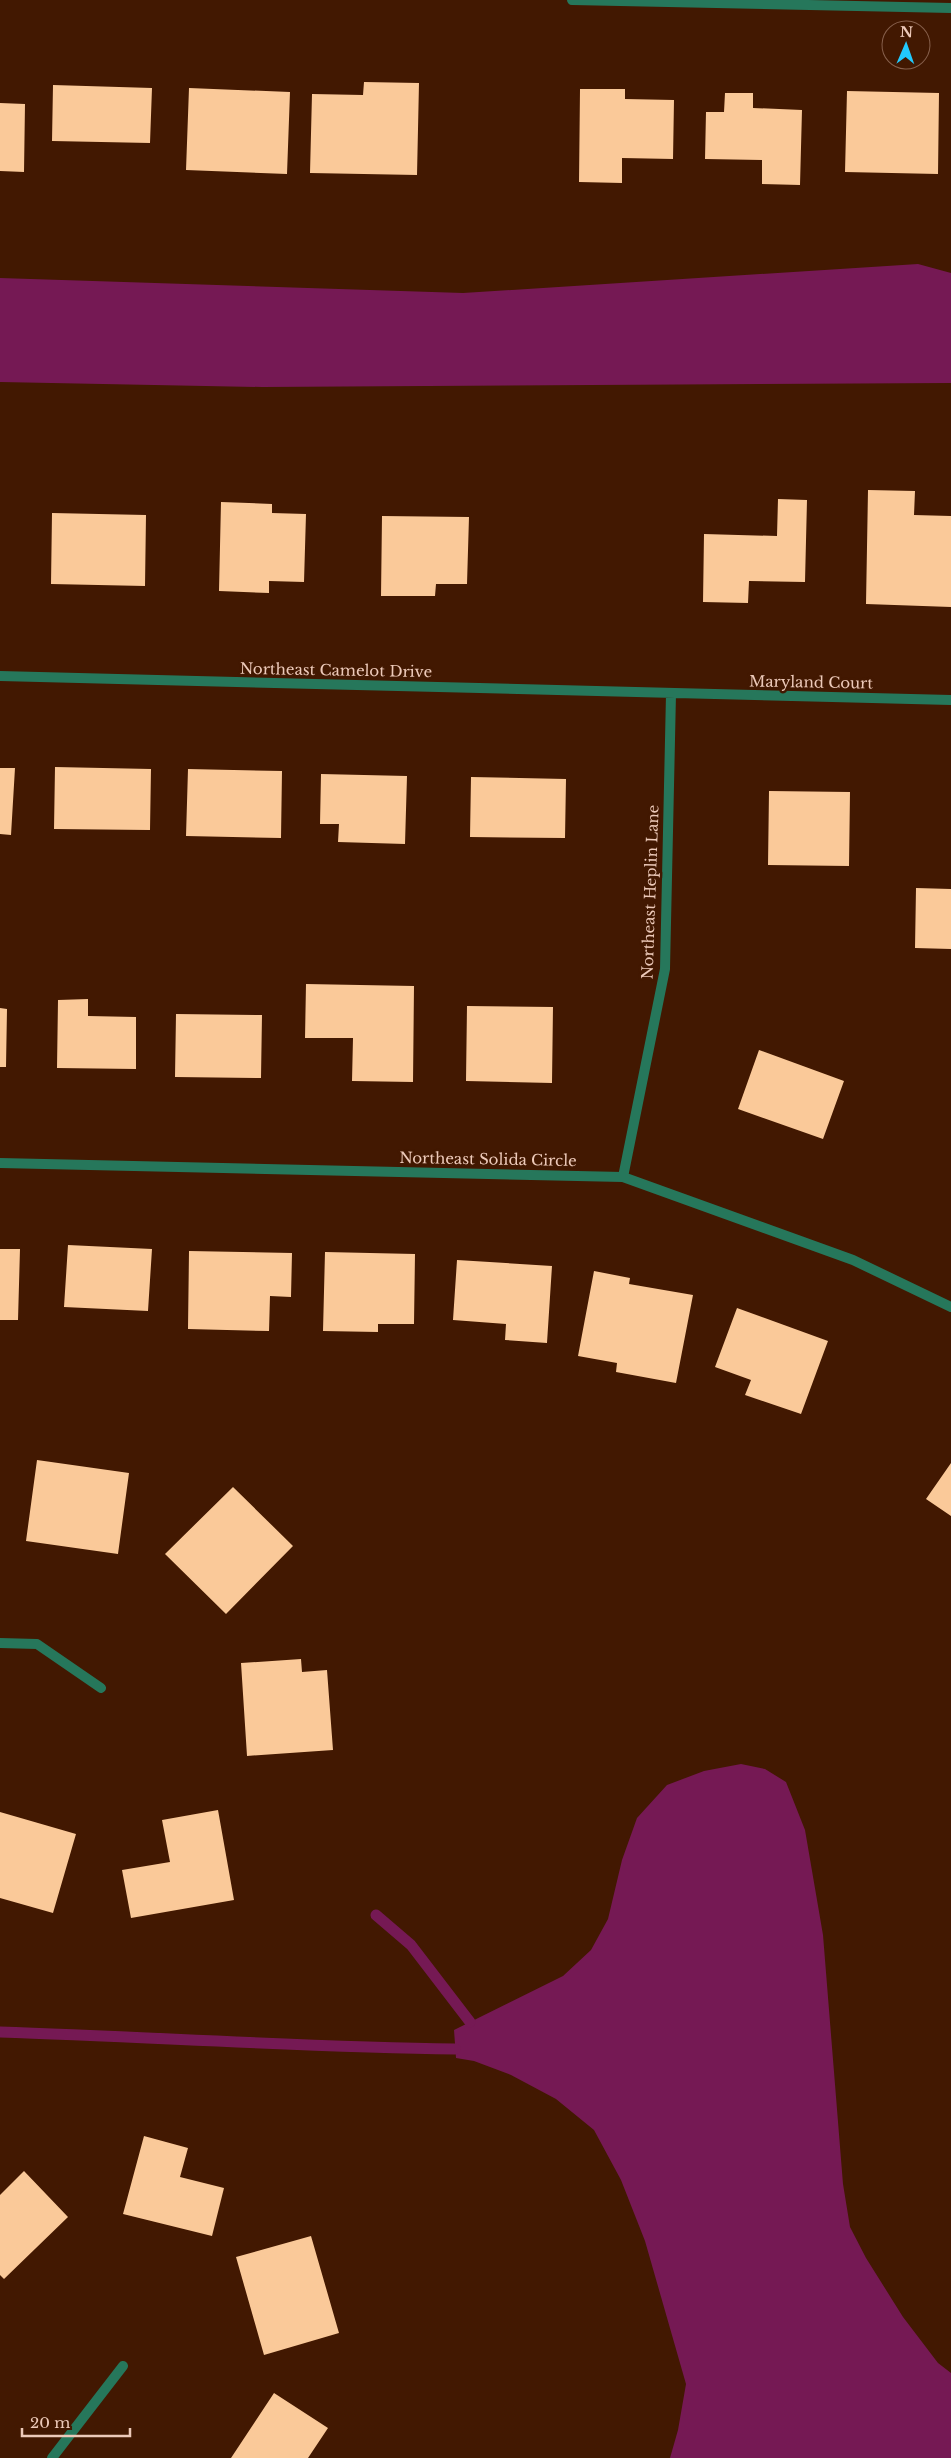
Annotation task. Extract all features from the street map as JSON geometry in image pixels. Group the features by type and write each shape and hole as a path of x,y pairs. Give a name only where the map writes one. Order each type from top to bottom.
{"street":[{"path":"572,0 951,8"},
{"name":"Northeast Camelot Drive","path":"0,676 671,694"},
{"name":"Maryland Court","path":"671,694 951,700"},
{"name":"Northeast Heplin Lane","path":"623,1177 665,969 671,694"},
{"name":"Northeast Solida Circle","path":"0,1163 623,1177 853,1260 951,1307"},
{"path":"0,1643 37,1644 101,1688"},
{"path":"52,2458 123,2366"}],"shaded area":[{"path":"918,264 951,273 951,383 262,387 0,382 0,278 463,293"},
{"path":"741,1764 765,1769 786,1782 805,1830 823,1935 843,2184 850,2227 866,2258 903,2317 938,2363 951,2373 951,2458 670,2458 678,2430 686,2384 645,2241 621,2180 594,2130 556,2099 511,2075 474,2061 456,2058 454,2030 563,1976 591,1950 608,1919 622,1860 637,1818 667,1785 704,1771"}],"building":[{"path":"364,82 419,83 417,175 310,173 312,94 363,95"},
{"path":"53,85 152,88 150,143 52,141"},
{"path":"189,88 290,92 287,174 186,170"},
{"path":"580,89 625,89 625,99 674,100 673,159 622,158 622,183 579,182"},
{"path":"847,91 939,93 938,174 845,172"},
{"path":"725,93 753,93 753,108 802,110 800,185 762,184 762,160 705,159 706,112 724,112"},
{"path":"0,103 25,104 24,172 0,171"},
{"path":"868,490 915,491 914,515 951,516 951,607 866,604"},
{"path":"778,499 807,500 805,582 749,581 748,603 703,602 704,534 777,536"},
{"path":"221,502 272,504 272,513 306,514 304,582 269,581 269,593 219,591"},
{"path":"52,513 146,515 145,586 51,584"},
{"path":"382,516 469,517 467,584 436,584 435,596 381,596"},
{"path":"55,767 151,769 150,830 54,829"},
{"path":"0,768 15,768 11,835 0,834"},
{"path":"188,769 282,771 281,838 186,836"},
{"path":"321,774 407,776 405,844 338,842 339,824 320,824"},
{"path":"471,777 566,779 565,838 470,837"},
{"path":"769,791 850,792 849,866 768,865"},
{"path":"916,888 951,889 951,949 915,948"},
{"path":"306,984 414,986 413,1082 352,1081 353,1038 305,1038"},
{"path":"88,999 88,1016 136,1017 136,1069 57,1068 58,1000"},
{"path":"467,1006 553,1007 552,1083 466,1081"},
{"path":"0,1008 7,1009 6,1067 0,1067"},
{"path":"176,1014 262,1015 261,1078 175,1077"},
{"path":"759,1050 844,1081 823,1139 738,1109"},
{"path":"68,1245 152,1249 148,1311 64,1307"},
{"path":"0,1249 20,1249 18,1320 0,1320"},
{"path":"189,1251 292,1253 291,1297 270,1296 269,1331 188,1329"},
{"path":"325,1252 415,1254 414,1324 378,1324 378,1332 323,1331"},
{"path":"457,1260 552,1266 547,1343 505,1340 506,1324 453,1320"},
{"path":"594,1271 630,1278 629,1284 693,1295 676,1383 616,1372 617,1363 578,1356"},
{"path":"737,1308 828,1341 801,1414 745,1395 751,1380 715,1367"},
{"path":"37,1460 129,1473 118,1554 26,1541"},
{"path":"951,1463 951,1516 926,1499"},
{"path":"233,1487 293,1546 226,1614 165,1554"},
{"path":"301,1659 302,1672 327,1670 333,1750 247,1756 241,1663"},
{"path":"218,1810 234,1900 131,1918 122,1870 170,1862 162,1820"},
{"path":"0,1812 76,1834 53,1913 0,1898"},
{"path":"144,2136 188,2148 180,2177 224,2188 212,2236 123,2214"},
{"path":"24,2171 68,2217 4,2279 0,2275 0,2195"},
{"path":"311,2236 339,2333 264,2355 236,2257"},
{"path":"274,2393 328,2428 308,2458 231,2458"}],"waterway":[{"path":"376,1915 411,1945 470,2022"},
{"path":"0,2032 455,2049"}]}
